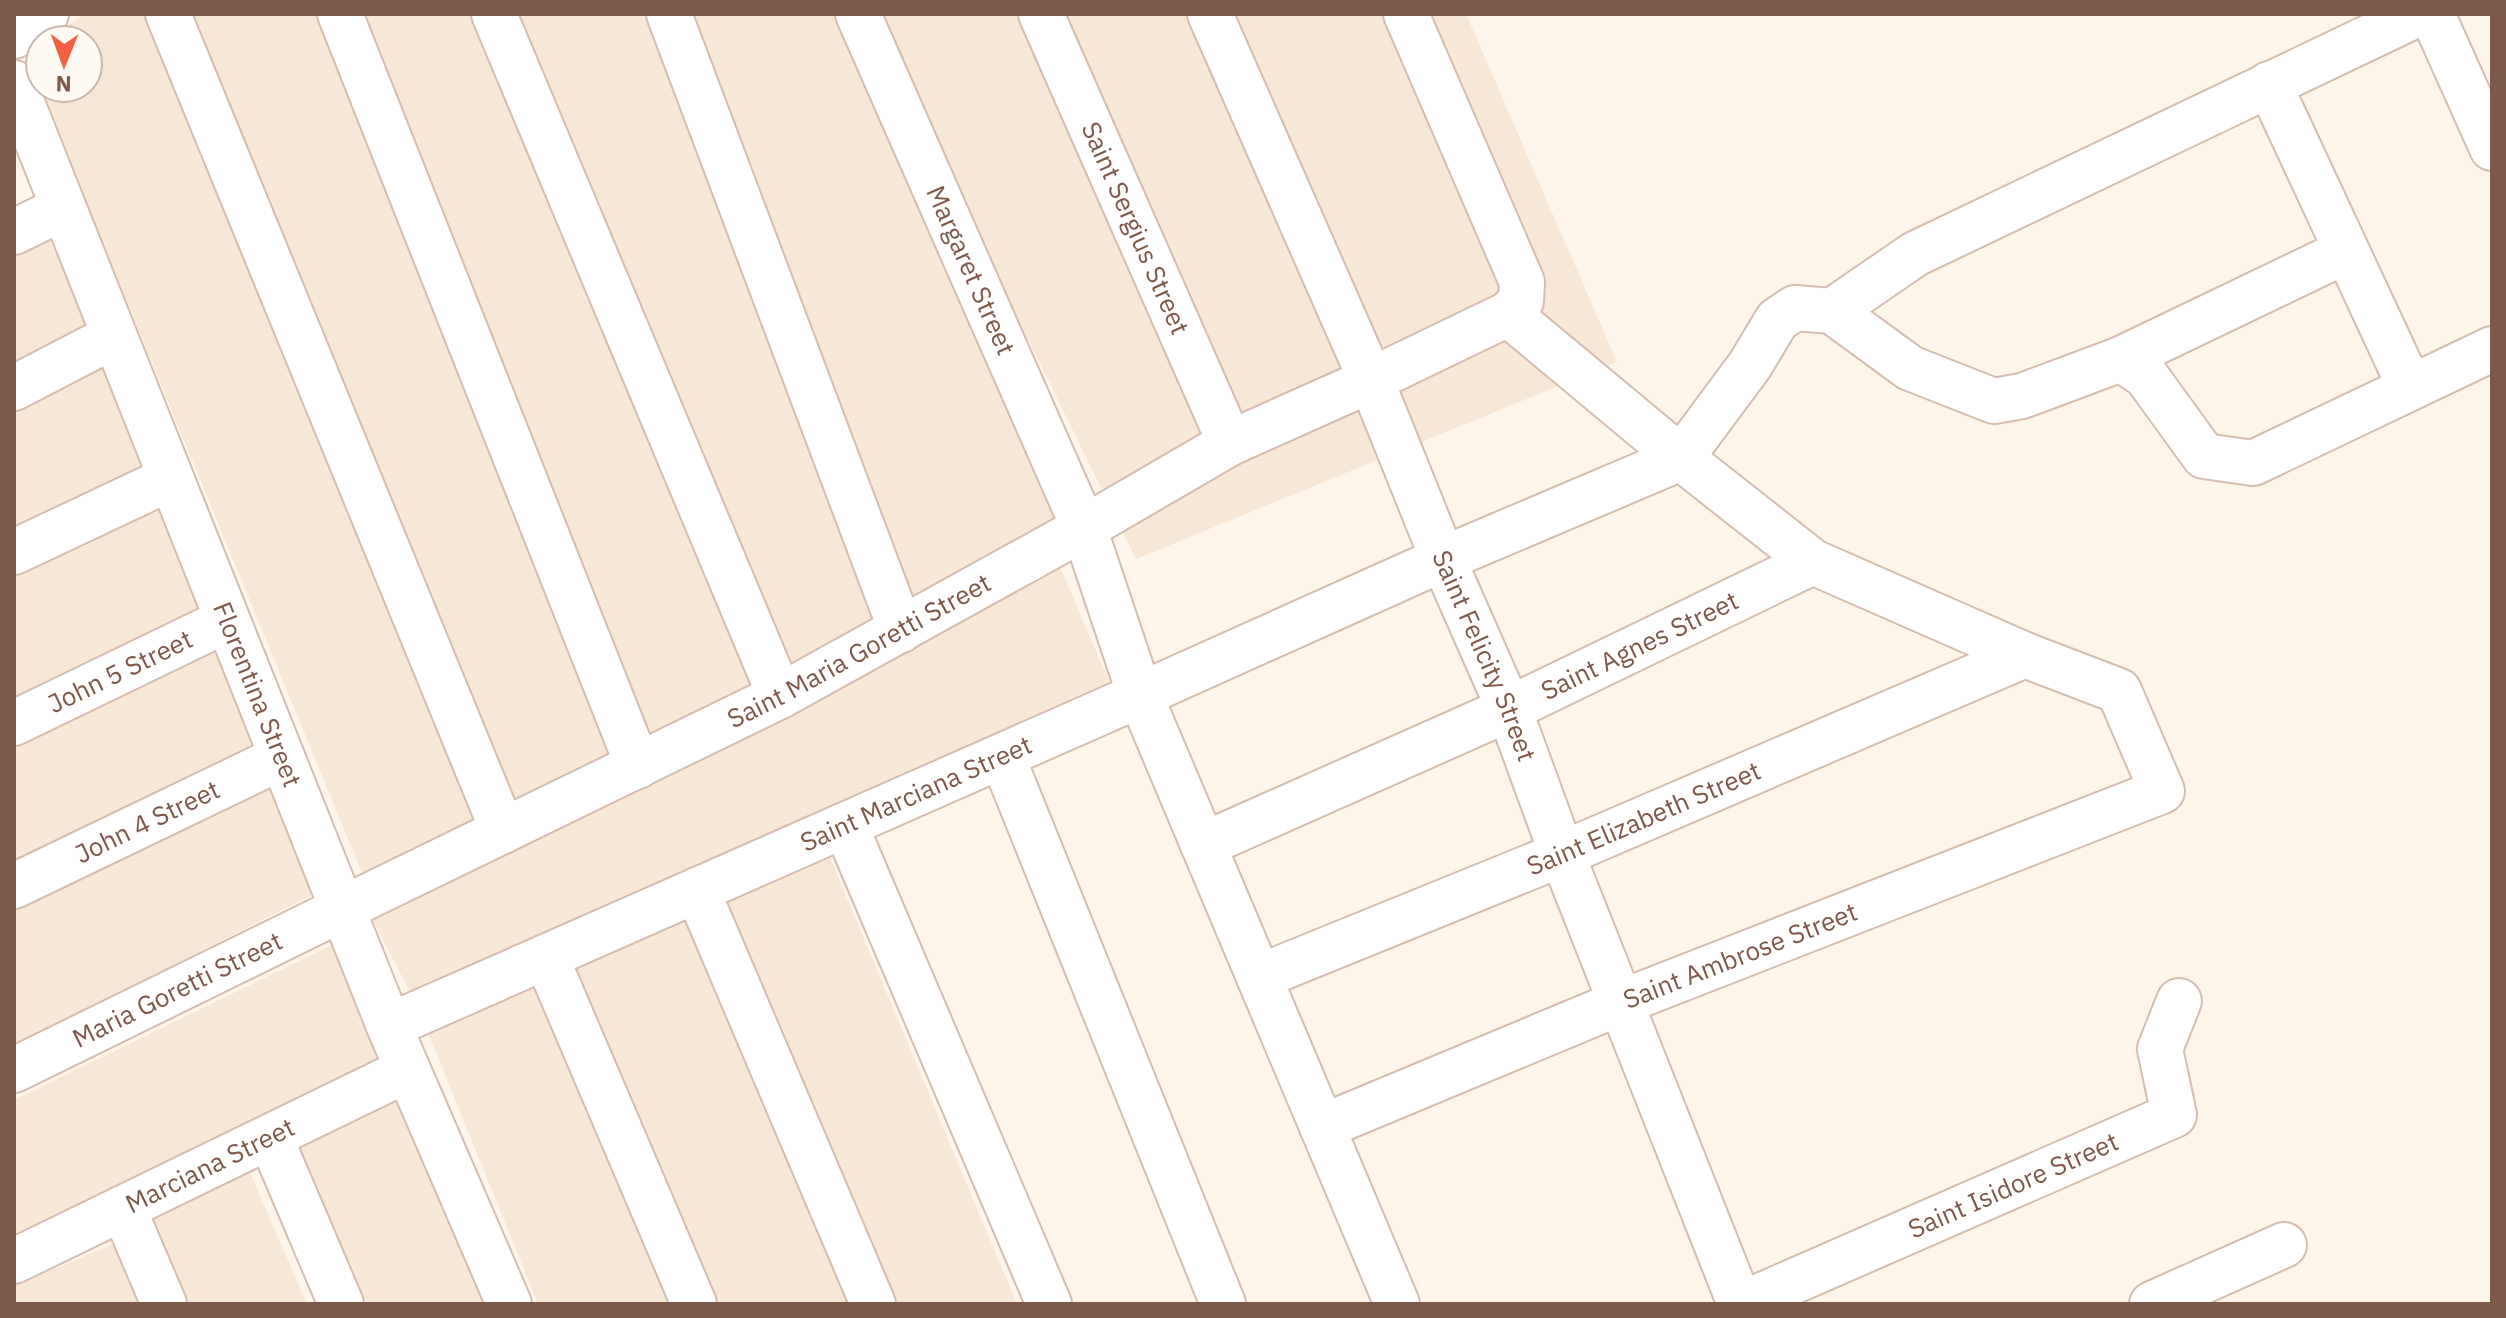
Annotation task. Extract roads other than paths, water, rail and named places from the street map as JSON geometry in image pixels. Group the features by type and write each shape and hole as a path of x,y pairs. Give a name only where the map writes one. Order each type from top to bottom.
{"street":[{"path":"14,36 46,14"},
{"path":"168,14 503,831"},
{"path":"340,14 638,766"},
{"path":"494,14 780,696"},
{"path":"669,14 901,630"},
{"name":"Margaret Street","path":"858,14 1084,528 1140,695 1397,1304"},
{"name":"Saint Sergius Street","path":"1041,14 1230,443"},
{"name":"Saint Felicity Street","path":"1210,14 1371,380 1443,559 1509,709 1562,854 1741,1304"},
{"path":"1406,14 1522,282 1521,301 1508,314 1681,458 1813,562 2025,655"},
{"path":"1832,311 1915,254 2418,14"},
{"path":"2432,14 2492,148"},
{"name":"Florentina Street","path":"14,83 389,1026 509,1304"},
{"path":"2269,84 2410,387"},
{"path":"14,232 63,208"},
{"path":"1681,458 1750,365 1777,320 1795,308 1832,311 1910,368 1994,401 2022,396 2121,359 2346,251"},
{"name":"Saint Maria Goretti Street","path":"342,909 780,696 1084,528 1230,443 1508,314"},
{"path":"14,388 114,336"},
{"path":"2121,359 2146,376 2204,456 2253,463 2492,349"},
{"name":"Saint Marciana Street","path":"389,1026 1443,559 1681,458"},
{"path":"14,552 171,478"},
{"name":"Saint Agnes Street","path":"1203,845 1509,709 1813,562"},
{"name":"John 5 Street","path":"14,723 227,620"},
{"name":"Saint Ambrose Street","path":"1322,1127 1622,1002 2162,791 2119,691 2025,655"},
{"name":"Saint Elizabeth Street","path":"1259,977 1562,854 2025,655"},
{"path":"1002,756 1223,1304"},
{"name":"John 4 Street","path":"14,886 282,757"},
{"path":"845,825 1049,1304"},
{"path":"697,890 873,1304"},
{"name":"Maria Goretti Street","path":"14,1070 342,909"},
{"path":"546,957 694,1304"},
{"name":"Saint Isidore Street","path":"1741,1304 2174,1115 2160,1049 2179,1001"},
{"name":"Marciana Street","path":"14,1261 407,1070"},
{"path":"270,1137 341,1304"},
{"path":"123,1208 164,1304"},
{"path":"2152,1304 2284,1245"}]}
